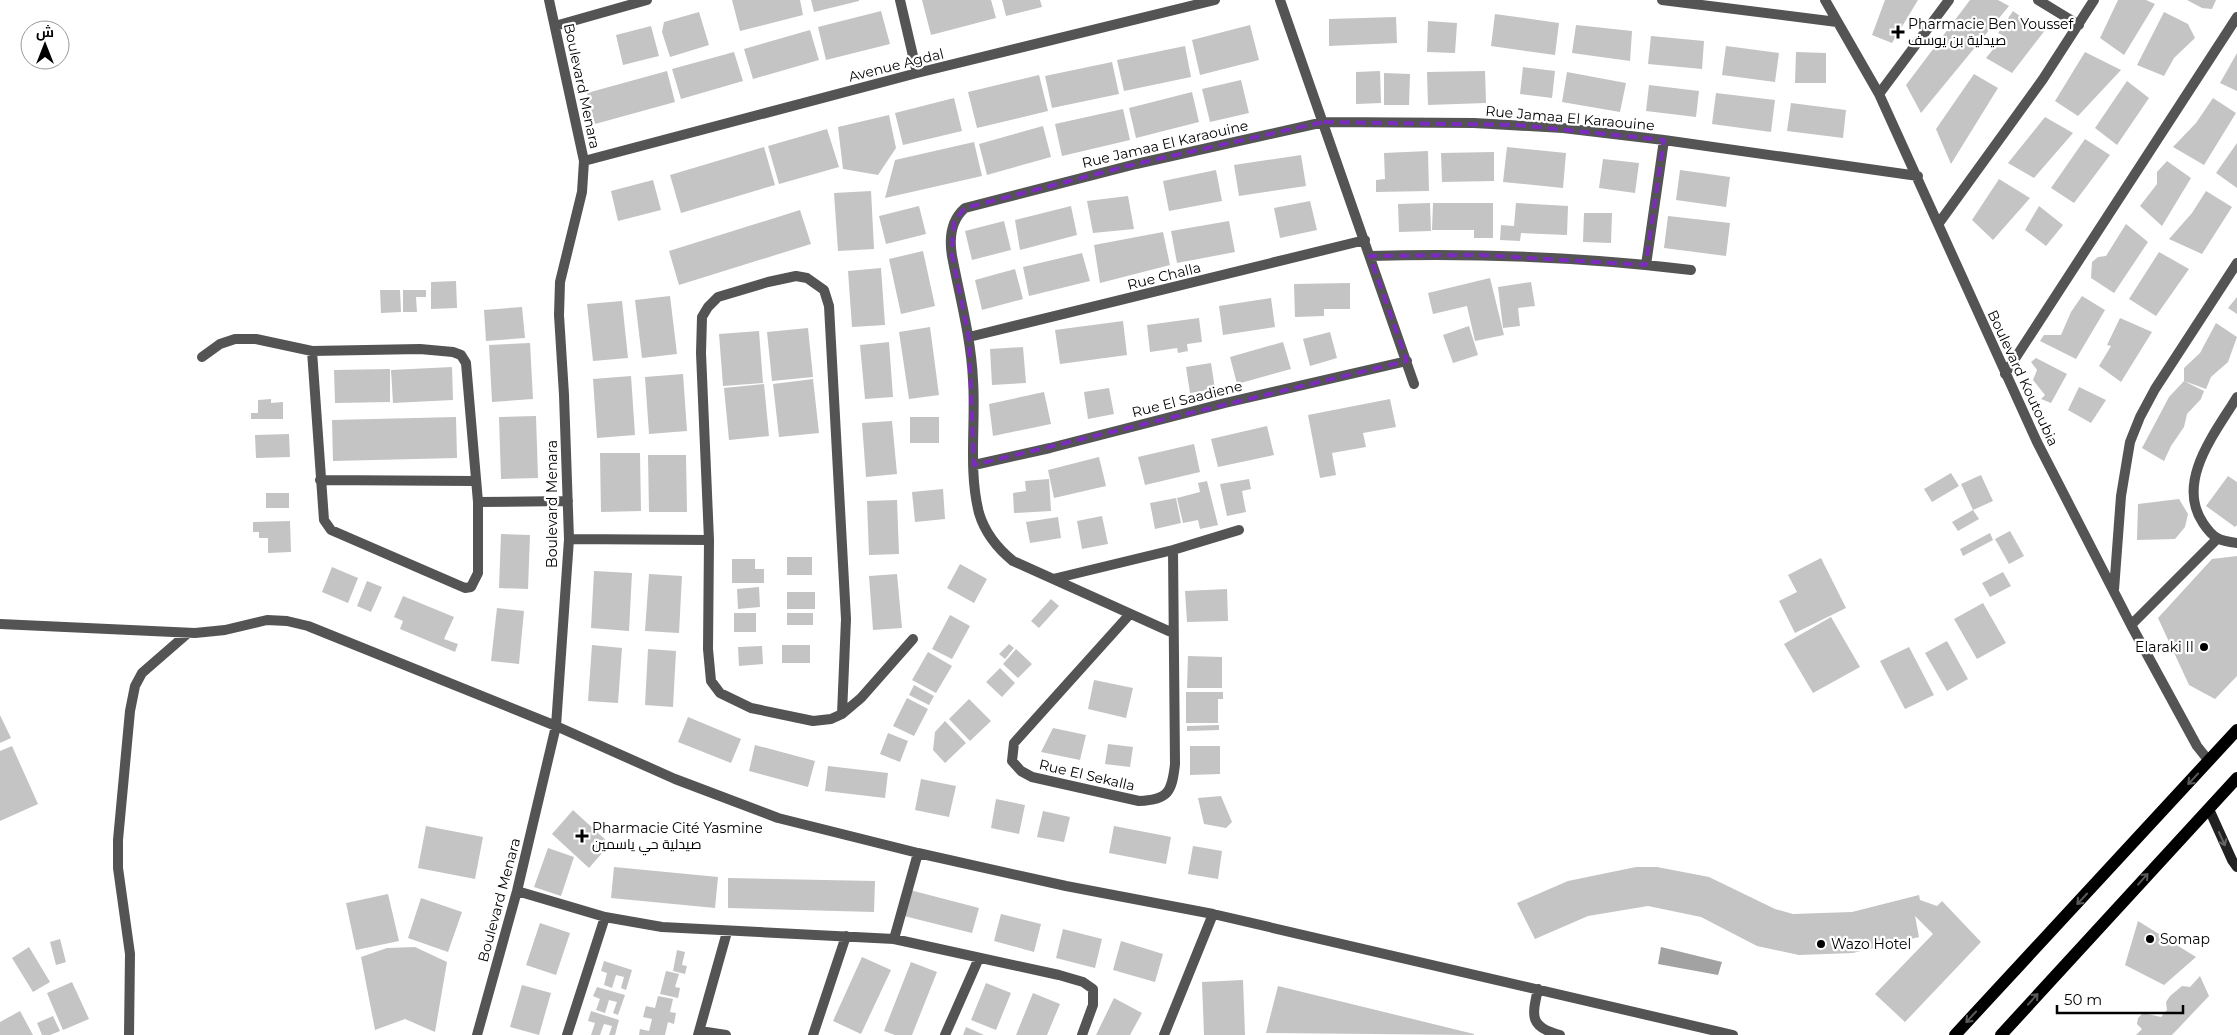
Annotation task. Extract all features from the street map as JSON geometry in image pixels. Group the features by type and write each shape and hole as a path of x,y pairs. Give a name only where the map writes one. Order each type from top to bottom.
{"main road":[{"path":"1955,1035 2237,730"},
{"path":"2000,1035 2237,778"}],"street":[{"name":"Boulevard Menara","path":"477,1035 518,890 556,726 569,539 560,282 582,192 584,161 549,0"},
{"path":"555,26 646,0"},
{"path":"900,0 917,73"},
{"name":"Avenue Agdal","path":"584,161 917,73 1215,0"},
{"path":"1280,0 1414,384"},
{"path":"1662,0 1837,22"},
{"name":"Boulevard Koutoubia","path":"1825,0 1879,94 1918,176 2037,442 2131,624 2197,746 2209,761"},
{"path":"1879,94 1949,0"},
{"path":"2038,0 2079,25"},
{"path":"1939,224 1990,155 2094,0"},
{"path":"2006,374 2237,17"},
{"name":"Rue Jamaa El Karaouine","path":"1173,633 1013,562 997,548 979,513 974,465 973,379 969,337 952,254 951,235 954,222 966,208 1136,164 1324,122 1517,125 1664,140 1918,176"},
{"path":"1646,265 1664,140"},
{"name":"Rue Challa","path":"969,337 1365,240"},
{"path":"1370,256 1479,255 1646,265 1691,270"},
{"path":"2114,590 2125,468 2130,442 2136,425 2155,389 2237,263"},
{"path":"842,714 846,619 830,315 824,290 807,278 796,276 718,297 708,307 702,317 701,353 709,540 708,670 715,688 730,700 776,714 814,721 831,720 842,714 861,698 914,639"},
{"path":"202,357 220,344 235,339 256,339 312,351 420,349 453,352 461,356 466,363 478,502 478,573 471,587 465,588 331,530 324,520 322,514 312,351"},
{"name":"Rue El Saadiene","path":"974,465 1407,361"},
{"path":"2237,397 2208,444 2196,468 2194,484 2198,516 2217,539 2237,543"},
{"path":"320,480 475,481"},
{"path":"478,502 568,502"},
{"path":"1053,579 1173,550 1239,530"},
{"path":"569,539 709,540"},
{"path":"2131,624 2217,539"},
{"name":"Rue El Sekalla","path":"1130,614 1014,744 1012,761 1021,771 1032,777 1139,801 1157,799 1170,791 1173,784 1175,764 1173,550"},
{"path":"0,624 188,633 225,630 267,620 287,621 308,626 556,726 675,779 778,818 918,853 1066,886 1213,914 1538,988 1733,1035"},
{"path":"129,1035 130,954 118,868 118,840 130,711 135,686 142,673 188,633"},
{"path":"2209,809 2237,867"},
{"path":"894,939 918,853"},
{"path":"518,890 605,916 662,927 727,932 894,939 1059,975 1090,986 1093,989 1095,999 1082,1035"},
{"path":"1164,1035 1213,914"},
{"path":"567,1035 605,916"},
{"path":"726,1035 699,1033 727,932"},
{"path":"813,1035 846,936"},
{"path":"945,1035 979,958"},
{"path":"1538,988 1533,1011 1536,1023 1547,1032 1560,1035"}],"highlighted area":[{"path":"1324,122 1517,125 1664,140 1646,265 1479,255 1370,256 1407,361 974,465 969,337 952,254 954,222 965,208 1136,164"}],"shaded area":[{"path":"1661,947 1722,962 1718,975 1658,964"}],"building":[{"path":"732,0 800,0 803,15 740,31"},
{"path":"811,0 859,0 859,1 814,12"},
{"path":"922,0 991,0 996,18 931,35"},
{"path":"1002,0 1040,0 1042,7 1006,16"},
{"path":"1885,0 1918,0 1892,43 1872,35"},
{"path":"1970,0 1998,0 2009,6 1921,113 1906,85"},
{"path":"2118,0 2146,0 2155,4 2124,55 2100,38"},
{"path":"2187,0 2216,0 2212,9 2202,8"},
{"path":"881,11 890,44 826,60 818,27"},
{"path":"2013,11 2024,19 2026,17 2046,29 2012,73 1986,58 2004,36 1998,33"},
{"path":"699,12 709,45 670,57 662,32 664,22"},
{"path":"2164,12 2188,24 2195,38 2174,58 2164,76 2137,65"},
{"path":"1495,14 1559,23 1555,55 1491,46"},
{"path":"1396,17 1397,43 1329,46 1329,19"},
{"path":"1428,21 1457,23 1455,53 1427,52"},
{"path":"1250,25 1259,60 1200,75 1192,40"},
{"path":"1576,25 1632,31 1630,61 1572,53"},
{"path":"651,26 659,56 623,65 616,35"},
{"path":"810,30 819,60 753,79 744,49"},
{"path":"1651,36 1704,41 1702,69 1648,64"},
{"path":"1185,46 1191,77 1124,91 1117,60"},
{"path":"1726,46 1779,53 1775,82 1722,75"},
{"path":"734,52 743,81 681,99 672,69"},
{"path":"1796,52 1826,53 1826,83 1795,83"},
{"path":"2085,52 2121,70 2078,116 2055,101"},
{"path":"2237,53 2237,91 2220,83"},
{"path":"1112,62 1119,94 1052,108 1045,76"},
{"path":"1523,67 1555,71 1552,98 1520,94"},
{"path":"667,71 675,102 595,124 587,93"},
{"path":"1380,71 1381,103 1356,104 1356,72"},
{"path":"1485,71 1486,103 1428,105 1427,72"},
{"path":"1567,72 1626,83 1620,112 1562,102"},
{"path":"1384,73 1410,74 1409,105 1384,105"},
{"path":"1974,74 1998,88 1951,164 1936,129"},
{"path":"1039,75 1048,111 977,128 968,92"},
{"path":"1241,80 1249,113 1210,122 1202,89"},
{"path":"2127,81 2149,98 2117,145 2095,128"},
{"path":"1649,85 1699,91 1696,117 1646,111"},
{"path":"1192,92 1199,122 1136,138 1129,108"},
{"path":"1716,93 1775,100 1771,132 1712,124"},
{"path":"954,98 962,131 903,145 895,113"},
{"path":"2213,98 2236,113 2204,165 2173,147 2196,123"},
{"path":"1791,103 1846,110 1843,138 1787,131"},
{"path":"1123,109 1130,140 1062,156 1055,124"},
{"path":"889,115 896,148 878,175 843,169 838,127"},
{"path":"2045,117 2073,133 2034,178 2008,163"},
{"path":"1043,126 1051,157 987,175 979,144"},
{"path":"827,129 839,167 779,184 768,146"},
{"path":"2085,139 2110,155 2074,203 2051,188"},
{"path":"974,142 982,176 885,198 895,160"},
{"path":"2237,143 2237,188 2216,173"},
{"path":"764,147 775,185 681,213 670,175"},
{"path":"1507,147 1566,153 1563,188 1503,182"},
{"path":"1428,151 1429,191 1376,192 1376,180 1385,179 1384,153"},
{"path":"1494,152 1494,181 1442,182 1441,153"},
{"path":"1301,155 1306,186 1239,196 1234,165"},
{"path":"1603,159 1639,163 1635,193 1599,188"},
{"path":"2167,161 2191,178 2162,226 2140,206 2157,184 2157,172"},
{"path":"1216,170 1222,201 1169,211 1163,181"},
{"path":"1680,170 1730,177 1726,207 1676,200"},
{"path":"1999,179 2030,198 1993,240 1972,220"},
{"path":"653,180 661,210 618,221 611,191"},
{"path":"871,191 874,249 838,251 834,193"},
{"path":"2206,191 2232,207 2202,254 2169,239 2192,213"},
{"path":"1128,196 1134,229 1093,233 1087,201"},
{"path":"1310,201 1317,230 1280,238 1274,208"},
{"path":"1430,203 1431,231 1399,232 1398,204"},
{"path":"1433,203 1493,203 1493,238 1474,238 1474,230 1432,230"},
{"path":"1516,203 1568,206 1567,235 1521,233 1520,241 1500,240 1501,225 1514,226"},
{"path":"919,206 926,234 886,244 879,216"},
{"path":"1071,206 1077,235 1020,250 1015,220"},
{"path":"2039,206 2063,225 2046,246 2025,230"},
{"path":"800,210 811,244 679,285 669,251"},
{"path":"1584,213 1612,213 1611,243 1583,242"},
{"path":"1668,216 1730,223 1726,256 1664,248"},
{"path":"1004,221 1011,250 972,260 965,231"},
{"path":"1229,221 1235,252 1177,263 1171,231"},
{"path":"2126,224 2148,242 2114,293 2091,278 2092,262 2098,257 2106,256"},
{"path":"1163,232 1170,265 1100,283 1094,245"},
{"path":"923,251 935,306 901,314 889,259"},
{"path":"2159,252 2189,269 2156,316 2129,299"},
{"path":"1082,253 1090,281 1029,296 1023,267"},
{"path":"881,268 885,325 852,327 848,271"},
{"path":"1015,269 1023,299 982,310 975,280"},
{"path":"1490,278 1504,335 1475,341 1467,306 1433,314 1428,293"},
{"path":"456,281 457,308 431,309 431,282"},
{"path":"1531,282 1535,306 1518,308 1520,326 1503,328 1498,287"},
{"path":"1350,283 1350,309 1324,309 1324,316 1295,317 1294,284"},
{"path":"380,290 400,290 401,312 381,313"},
{"path":"403,290 426,290 426,297 416,297 417,312 403,312"},
{"path":"670,296 677,354 642,358 635,300"},
{"path":"2082,296 2105,310 2076,359 2040,341 2044,335 2061,335 2071,312"},
{"path":"2237,297 2237,314 2228,308"},
{"path":"1271,298 1275,327 1223,335 1219,306"},
{"path":"622,301 628,358 593,361 587,304"},
{"path":"522,307 525,338 486,341 484,310"},
{"path":"1199,318 1202,342 1187,344 1188,351 1178,353 1177,348 1150,352 1147,325"},
{"path":"2120,318 2152,332 2121,382 2099,366 2111,346 2107,345"},
{"path":"1123,321 1127,355 1060,364 1055,330"},
{"path":"2216,323 2237,337 2228,362 2211,377 2206,389 2184,381 2184,368 2200,353"},
{"path":"1469,326 1478,355 1453,363 1443,335"},
{"path":"930,327 939,395 909,399 899,332"},
{"path":"808,328 813,377 772,381 767,332"},
{"path":"759,331 763,383 723,386 719,334"},
{"path":"1330,332 1337,358 1310,366 1303,339"},
{"path":"889,342 893,397 865,399 860,345"},
{"path":"1283,342 1291,369 1237,384 1230,357"},
{"path":"530,343 533,399 492,402 489,345"},
{"path":"1023,347 1026,383 992,385 990,349"},
{"path":"2036,358 2067,374 2051,403 2041,399 2045,395 2033,380 2037,370 2031,362"},
{"path":"1211,363 1215,389 1190,393 1186,367"},
{"path":"452,367 453,400 393,403 391,370"},
{"path":"390,369 390,402 335,403 334,370"},
{"path":"683,374 687,431 649,434 645,377"},
{"path":"631,376 635,435 597,438 593,379"},
{"path":"813,379 819,433 779,437 773,384"},
{"path":"2184,381 2204,391 2201,399 2187,414 2184,427 2171,446 2164,461 2142,448 2169,397"},
{"path":"764,384 769,436 729,440 724,388"},
{"path":"2079,387 2106,400 2091,423 2068,410"},
{"path":"1109,388 1114,414 1088,419 1084,392"},
{"path":"1044,392 1051,424 993,436 989,404"},
{"path":"271,399 271,403 283,402 283,419 251,419 251,413 258,413 258,400"},
{"path":"1390,399 1396,427 1363,433 1366,447 1332,453 1336,475 1320,478 1308,415"},
{"path":"536,416 538,478 501,479 499,417"},
{"path":"456,417 457,458 333,461 332,420"},
{"path":"910,417 939,417 939,443 910,443"},
{"path":"892,421 897,474 866,477 862,423"},
{"path":"1267,426 1274,455 1218,467 1211,439"},
{"path":"289,434 290,457 256,458 255,435"},
{"path":"1194,444 1200,472 1145,485 1138,457"},
{"path":"600,453 640,453 641,511 601,512"},
{"path":"648,455 686,455 687,512 649,512"},
{"path":"1099,457 1106,486 1054,498 1048,470"},
{"path":"1951,473 1959,486 1932,502 1924,489"},
{"path":"1981,475 1993,501 1973,510 1961,484"},
{"path":"2228,476 2237,482 2237,525 2235,527 2206,506"},
{"path":"1049,479 1051,511 1014,513 1013,493 1026,491 1025,481"},
{"path":"1249,479 1251,489 1242,491 1246,512 1227,516 1220,484"},
{"path":"1207,481 1218,525 1200,529 1198,520 1183,523 1177,498 1200,492 1198,483"},
{"path":"943,489 945,519 915,522 912,492"},
{"path":"266,493 289,493 289,508 266,508"},
{"path":"1176,498 1181,523 1155,529 1150,503"},
{"path":"2179,499 2188,514 2185,527 2175,539 2137,540 2138,504"},
{"path":"897,500 899,554 869,555 867,501"},
{"path":"1973,510 1979,519 1958,531 1952,522"},
{"path":"1102,516 1108,544 1082,549 1077,521"},
{"path":"1058,517 1061,538 1030,543 1026,522"},
{"path":"290,521 291,552 268,553 268,538 259,538 259,532 253,532 253,522"},
{"path":"2010,531 2024,556 2009,564 1995,539"},
{"path":"1990,533 1993,540 1963,556 1960,549"},
{"path":"501,534 530,535 528,589 499,588"},
{"name":"Elaraki II","path":"2237,556 2237,676 2215,699 2189,685 2158,618 2212,559"},
{"path":"787,557 812,557 812,575 787,575"},
{"path":"1821,558 1846,608 1795,633 1779,601 1797,592 1788,575"},
{"path":"732,559 755,559 755,569 764,569 764,583 732,583"},
{"path":"960,564 987,579 974,603 947,588"},
{"path":"332,567 358,578 348,603 322,592"},
{"path":"594,571 632,573 629,631 591,628"},
{"path":"2003,572 2011,586 1990,597 1982,583"},
{"path":"649,574 682,576 679,633 645,631"},
{"path":"897,574 902,628 873,630 869,576"},
{"path":"367,581 382,587 371,612 357,606"},
{"path":"759,587 760,607 738,609 737,589"},
{"path":"1227,589 1228,621 1187,622 1185,591"},
{"path":"787,592 815,592 815,609 787,609"},
{"path":"403,596 454,617 444,639 458,644 455,652 400,629 403,621 394,617"},
{"path":"1051,599 1059,606 1039,628 1031,621"},
{"path":"1983,603 2006,643 1977,659 1954,619"},
{"path":"497,608 524,611 519,664 491,661"},
{"path":"734,613 756,613 756,632 734,632"},
{"path":"787,613 813,613 813,625 787,625"},
{"path":"950,615 970,626 952,659 932,649"},
{"path":"1831,617 1860,667 1813,693 1784,644"},
{"path":"1947,641 1968,679 1947,691 1925,653"},
{"path":"1009,644 1014,648 1005,659 999,654"},
{"path":"592,645 622,648 618,703 588,701"},
{"path":"782,645 810,645 810,663 782,663"},
{"path":"762,646 763,664 739,666 738,647"},
{"path":"1909,647 1934,695 1905,709 1880,661"},
{"path":"648,649 676,651 673,707 645,705"},
{"path":"1016,649 1032,664 1018,678 1003,664"},
{"path":"928,652 952,666 936,693 912,680"},
{"path":"1188,656 1222,657 1222,688 1187,688"},
{"path":"1000,668 1015,683 1002,697 986,682"},
{"path":"1094,680 1133,688 1126,718 1088,709"},
{"path":"914,685 934,696 929,705 909,695"},
{"path":"1186,692 1223,692 1223,699 1218,699 1218,723 1186,723"},
{"path":"907,698 928,709 914,736 893,726"},
{"path":"969,699 991,721 970,741 949,719"},
{"path":"0,715 11,738 0,743"},
{"path":"688,717 741,739 731,763 678,742"},
{"path":"945,721 966,743 945,763 933,750 935,732"},
{"path":"1219,725 1219,730 1187,731 1187,726"},
{"path":"1053,728 1086,735 1080,760 1041,752"},
{"path":"888,733 908,741 900,762 880,754"},
{"path":"1108,744 1133,747 1130,767 1105,764"},
{"path":"755,745 815,761 808,787 749,771"},
{"path":"12,746 38,804 0,821 0,751"},
{"path":"1190,746 1220,746 1220,774 1190,775"},
{"path":"828,766 888,773 885,798 825,791"},
{"path":"921,779 956,786 949,817 915,810"},
{"path":"1221,796 1232,822 1226,828 1204,824 1198,798"},
{"path":"996,799 1025,805 1019,834 991,828"},
{"path":"573,810 610,844 589,868 552,834"},
{"path":"1043,811 1070,817 1064,842 1037,837"},
{"path":"426,826 483,837 475,879 418,868"},
{"path":"1114,826 1171,837 1166,864 1109,853"},
{"path":"1193,846 1222,851 1218,879 1188,874"},
{"path":"548,848 574,857 561,896 534,887"},
{"path":"614,867 718,877 715,908 611,898"},
{"name":"Wazo Hotel","path":"1636,867 1657,867 1709,877 1775,909 1793,914 1852,912 1919,895 1920,900 1937,906 1942,901 1981,942 1905,1022 1875,994 1933,934 1915,916 1919,937 1853,953 1799,955 1757,946 1701,917 1648,906 1588,916 1535,939 1517,903 1568,881"},
{"path":"728,878 875,881 874,912 728,908"},
{"path":"910,890 979,908 972,933 904,916"},
{"path":"388,894 399,941 356,950 346,903"},
{"path":"421,898 462,912 448,952 408,938"},
{"path":"1001,914 1041,924 1034,952 994,941"},
{"name":"Somap","path":"2138,921 2196,957 2164,985 2125,965"},
{"path":"540,923 570,933 556,975 526,965"},
{"path":"1063,929 1102,939 1095,968 1056,958"},
{"path":"60,939 66,962 56,965 50,942"},
{"path":"1121,941 1163,954 1155,982 1113,970"},
{"path":"29,947 50,982 33,992 12,958"},
{"path":"415,947 447,962 435,1032 405,1019 375,1030 361,957 387,948"},
{"path":"677,950 685,952 682,965 687,966 685,974 673,971"},
{"path":"862,957 891,970 861,1034 833,1021"},
{"path":"604,961 632,970 626,990 621,988 624,977 616,975 612,988 604,985 607,973 601,971"},
{"path":"911,962 937,972 912,1035 895,1035 884,1031"},
{"path":"666,971 679,974 675,987 680,988 678,998 660,994"},
{"path":"2200,976 2209,996 2172,1035 2136,1035 2142,1029 2137,1024 2138,1018 2143,1013 2161,1017 2167,1010 2166,1002 2170,996 2182,986 2190,987"},
{"path":"1243,980 1245,1035 1204,1035 1202,982"},
{"path":"72,982 89,1019 63,1030 47,993"},
{"path":"986,983 1011,993 996,1030 971,1020"},
{"path":"522,985 551,993 539,1035 510,1027"},
{"path":"1278,986 1474,1034 1474,1035 1266,1033"},
{"path":"597,987 625,995 618,1015 613,1013 617,1002 609,1000 605,1013 596,1010 600,999 593,996"},
{"path":"1033,993 1060,1004 1047,1035 1016,1035"},
{"path":"658,996 673,999 670,1012 676,1013 674,1024 668,1022 665,1035 639,1035 640,1029 649,1031 652,1019 643,1017 646,1006 655,1008"},
{"path":"1114,998 1142,1013 1130,1035 1096,1035"},
{"path":"20,1011 33,1035 0,1035 0,1022"},
{"path":"591,1011 619,1020 615,1035 609,1035 612,1026 604,1024 600,1035 591,1035 595,1023 588,1021"},
{"path":"53,1016 60,1031 50,1035 42,1035 37,1023"},
{"path":"966,1027 984,1035 963,1035"}],"place":[{"name":"Pharmacie Ben Youssef صيدلية بن يوسف","path":"1898,32"},
{"name":"Elaraki II","path":"2204,647"},
{"name":"Pharmacie Cité Yasmine صيدلية حي ياسمين","path":"582,836"},
{"name":"Somap","path":"2150,939"},
{"name":"Wazo Hotel","path":"1821,944"}]}
